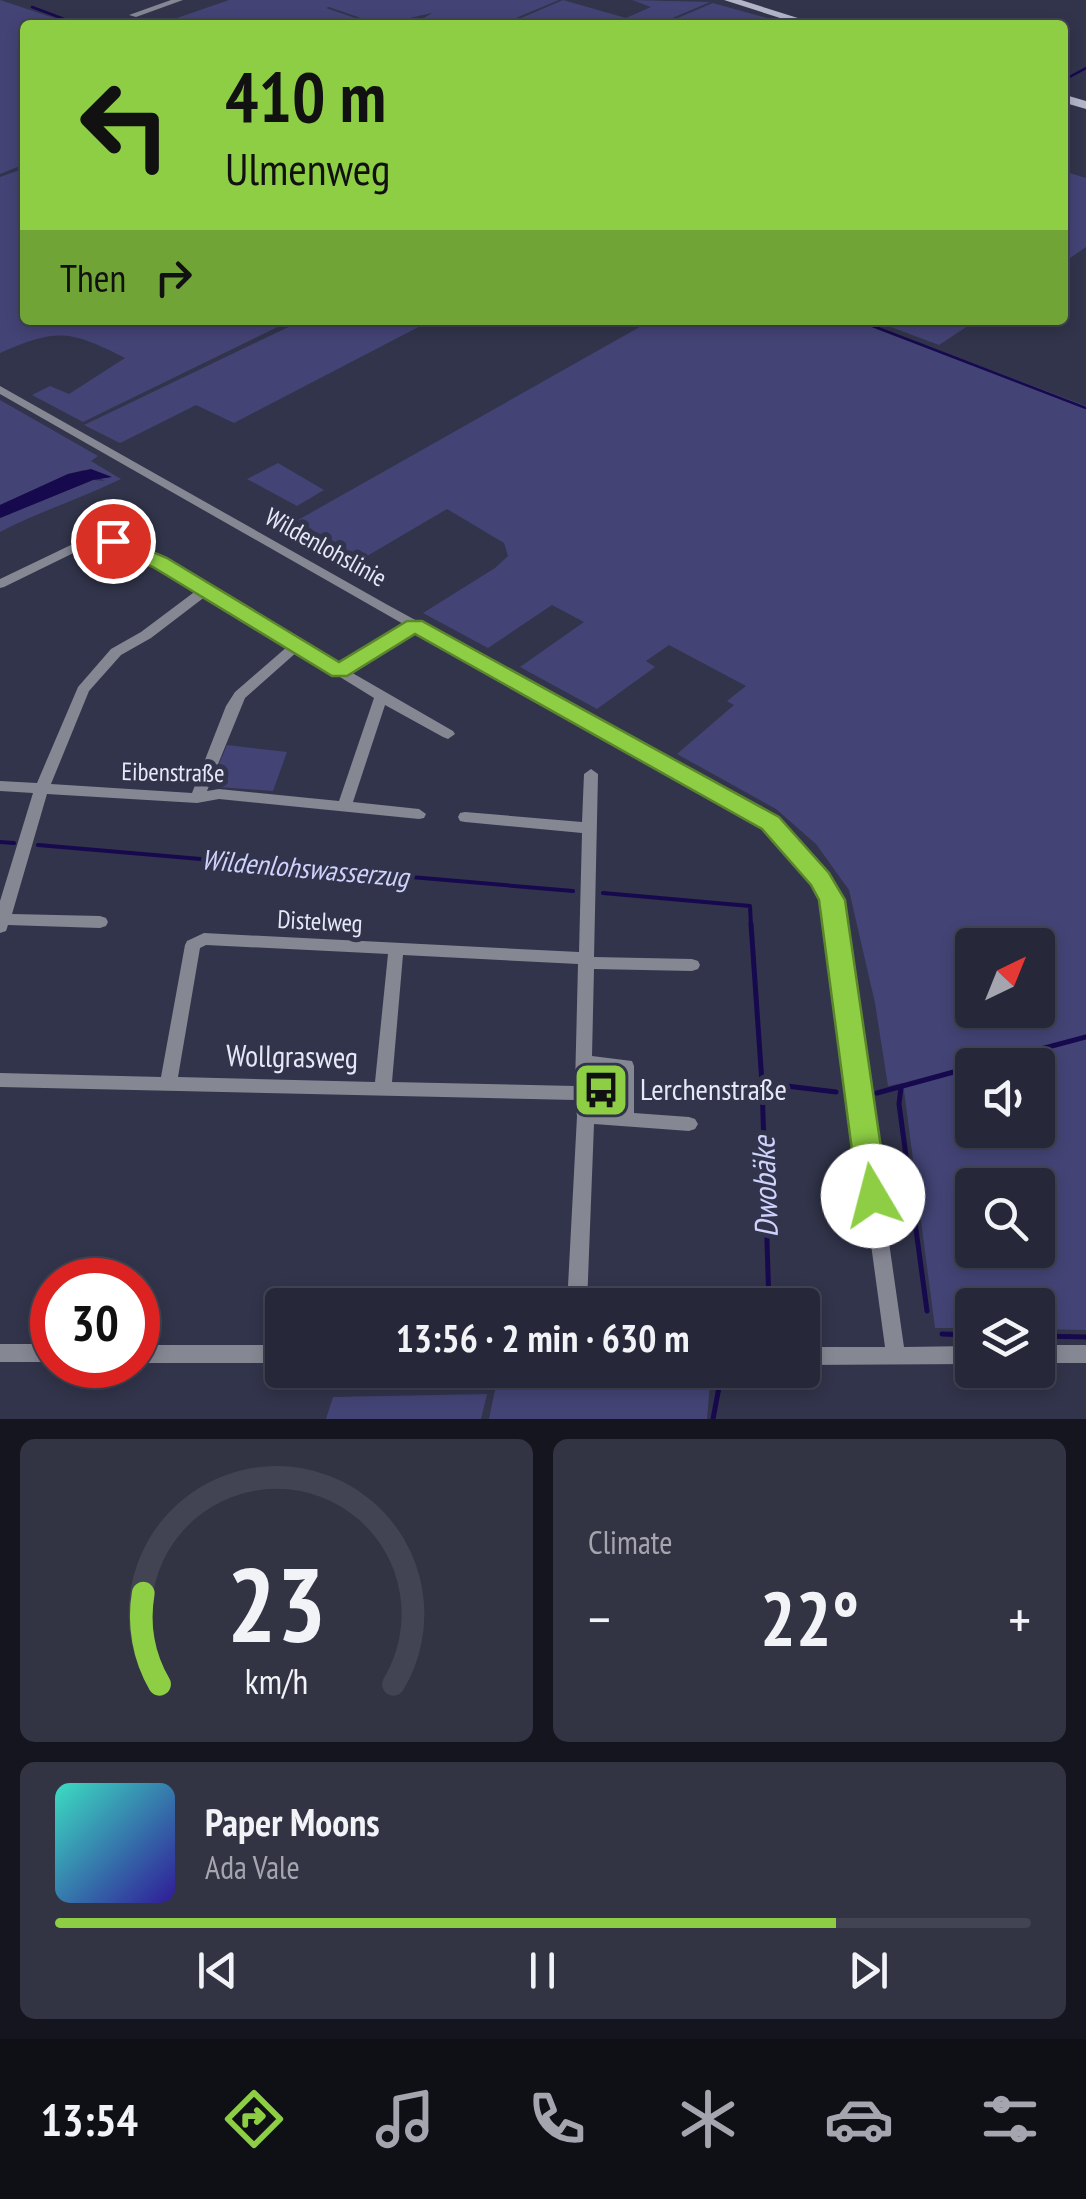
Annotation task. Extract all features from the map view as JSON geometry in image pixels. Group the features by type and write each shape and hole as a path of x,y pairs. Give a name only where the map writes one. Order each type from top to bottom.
{"street":[{"path":"133,15 178,0"},
{"path":"729,0 797,20"},
{"name":"Wildenlohslinie","path":"0,389 770,823 820,879 832,900 896,1356"},
{"path":"0,584 89,537 98,536 137,550 381,698 448,734"},
{"path":"100,922 2,923 5,892 41,790 83,690 116,652 146,635 205,590"},
{"path":"340,672 414,625"},
{"path":"197,798 233,706 297,645"},
{"path":"345,805 381,698"},
{"path":"578,1288 586,1116 583,1093 592,774"},
{"name":"Eibenstraße","path":"0,786 197,798 219,794 419,814"},
{"path":"465,818 589,828"},
{"name":"Distelweg","path":"168,1083 194,945 204,939 586,960"},
{"path":"383,1086 396,950"},
{"path":"586,960 692,965"},
{"path":"584,1062 626,1066 625,1119"},
{"name":"Wollgrasweg","path":"0,1080 583,1093"},
{"path":"586,1116 689,1124"},
{"path":"0,1353 30,1353"},
{"path":"160,1354 265,1354"},
{"path":"1055,1354 1086,1354"},
{"path":"820,1356 955,1355"}],"shaded area":[{"path":"0,0 60,20 20,20 20,166 0,174"},
{"path":"229,0 559,0 511,20 421,20 432,13 400,20 367,20 329,7 326,8 361,20 171,20"},
{"path":"563,0 626,18 651,7 632,0 710,2 668,20 517,20"},
{"path":"713,3 767,18 763,20 673,20"},
{"path":"20,170 20,325 282,325 83,422 32,395 50,386 69,394 125,358 90,342 63,336 36,339 0,353 0,177"},
{"path":"1068,173 1086,178 1086,247 1068,260"},
{"path":"293,325 422,325 234,423 196,405 120,443 84,425"},
{"path":"643,325 871,325 1086,406 1086,1330 1055,1329 1055,1288 955,1288 955,1328 935,1328 903,1083 888,1086 875,1003 849,890 816,844 776,809 677,754 734,705 727,701 746,686 669,645 646,661 655,667 597,709 520,667 584,622 552,605 488,648 423,613 508,556 504,543 447,509 345,569 275,533"},
{"path":"885,325 969,325 939,345"},
{"path":"0,400 98,456 91,461 121,479 0,532 0,518 93,480 105,481 84,470 0,505"},
{"path":"278,463 324,490 297,506 247,479"},
{"path":"91,469 112,477 93,480 0,518 0,505 68,474"},
{"path":"227,745 287,752 273,791 218,787 211,783"},
{"path":"710,1388 707,1419 489,1419 495,1390"},
{"path":"487,1394 481,1419 326,1419 333,1397"}],"waterway":[{"path":"32,7 67,20"},
{"name":"Wildenlohswasserzug","path":"1068,78 1086,68"},
{"path":"870,325 1086,408"},
{"name":"Wildenlohswasserzug","path":"0,842 14,843"},
{"name":"Wildenlohswasserzug","path":"38,845 573,891"},
{"name":"Wildenlohswasserzug","path":"603,893 750,906 751,926"},
{"name":"Wildenlohswasserzug","path":"751,924 762,1083"},
{"name":"Dwobäke","path":"1045,1048 1086,1037"},
{"name":"Dwobäke","path":"877,1093 955,1072"},
{"name":"Dwobäke","path":"762,1083 836,1092"},
{"name":"Dwobäke","path":"762,1083 768,1288"},
{"path":"901,1087 899,1104 927,1311"},
{"path":"942,1334 955,1334"},
{"path":"1055,1336 1086,1337"},
{"name":"Dwobäke","path":"713,1419 719,1388"}],"place":[{"name":"Lerchenstraße","path":"601,1090"}],"route":[{"path":"113,541 160,563 340,672 414,625 770,823 820,879 832,900 873,1196"}]}
